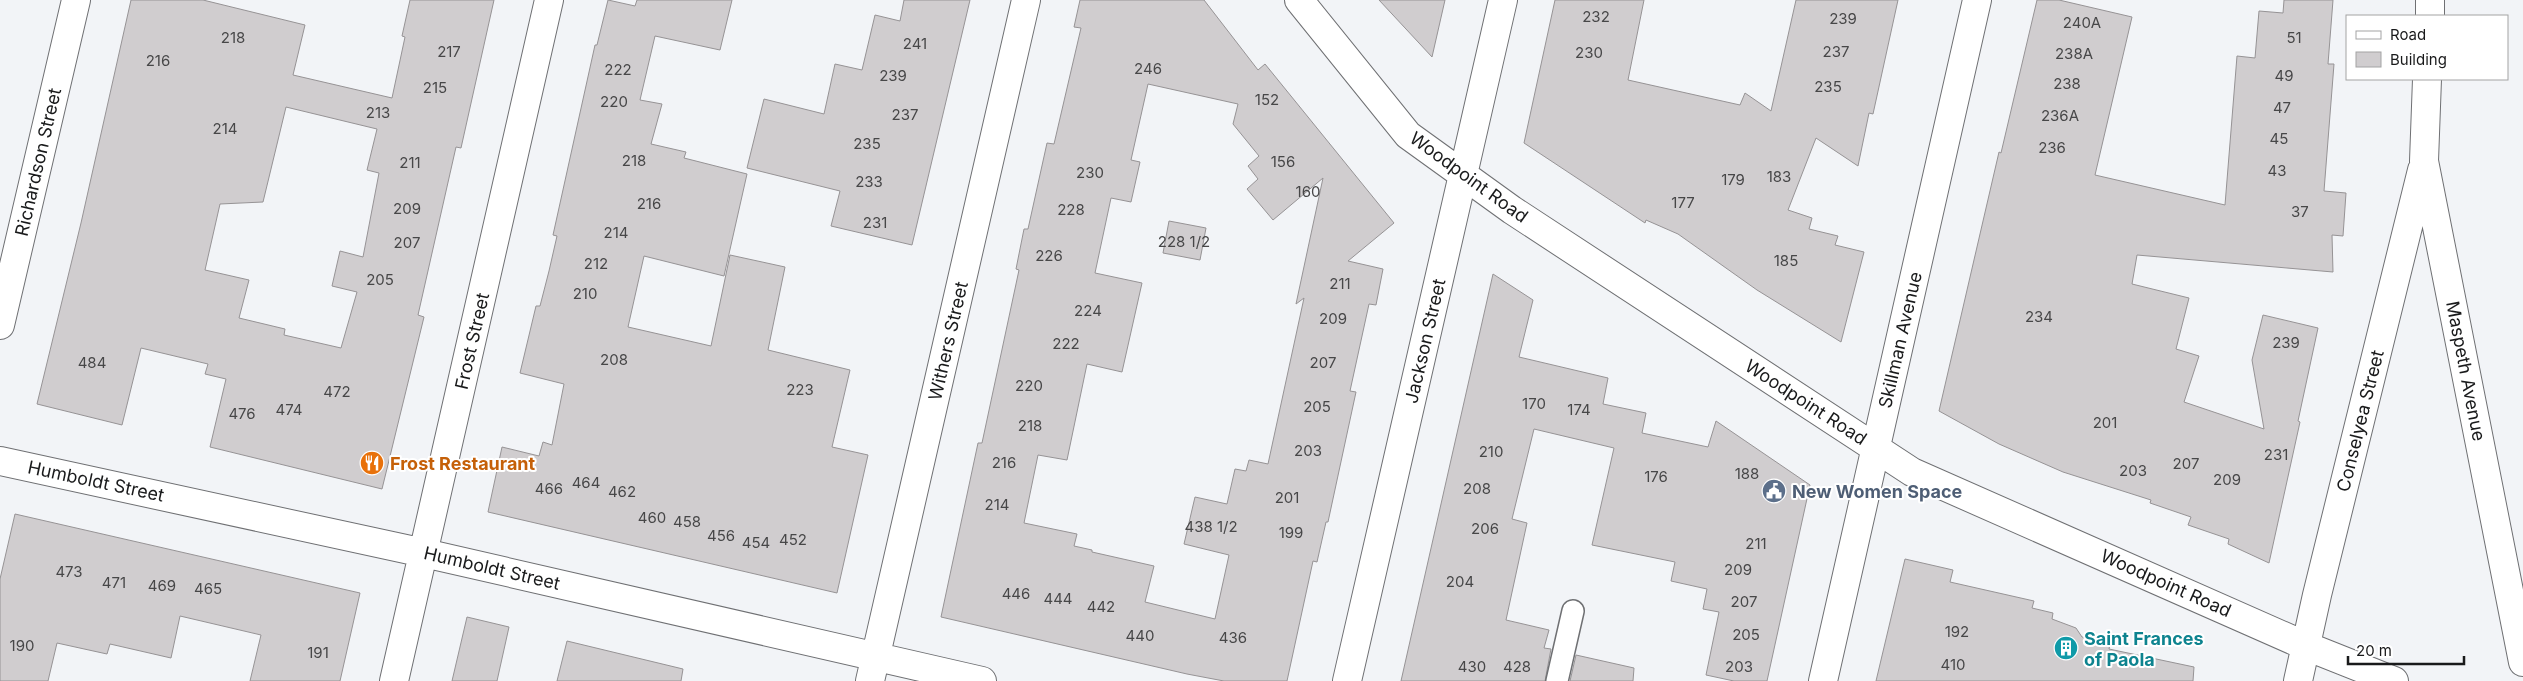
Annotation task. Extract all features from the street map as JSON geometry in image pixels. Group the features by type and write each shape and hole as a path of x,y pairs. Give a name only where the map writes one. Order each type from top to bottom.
{"street":[{"name":"Richardson Street","path":"0,325 76,0"},
{"name":"Frost Street","path":"394,681 549,0"},
{"name":"Withers Street","path":"873,669 1026,0"},
{"name":"Woodpoint Road","path":"1300,0 1408,135 1512,210 1912,472 2306,646 2394,681"},
{"name":"Jackson Street","path":"1347,681 1503,0"},
{"name":"Skillman Avenue","path":"1823,681 1977,0"},
{"path":"2430,0 2430,15"},
{"name":"Maspeth Avenue","path":"2427,80 2424,161 2523,662"},
{"name":"Conselyea Street","path":"2298,681 2424,161"},
{"name":"Humboldt Street","path":"0,461 424,553 873,669 982,681"}],"lane":[{"path":"1557,681 1574,611"}],"building":[{"path":"131,0 203,0 305,25 293,75 392,98 405,37 402,36 410,0 494,0 461,148 456,147 418,315 424,317 382,489 210,447 226,379 205,374 208,364 141,348 122,425 37,404 81,223","holes":["286,107 377,129 367,170 379,173 363,257 340,251 332,286 357,292 341,348 284,335 285,329 239,318 249,280 205,270 220,204 263,202"]},
{"path":"608,0 635,6 637,0 732,0 720,50 655,36 640,100 662,104 651,144 686,152 684,158 747,174 724,276 644,256 628,327 711,346 730,255 785,267 768,350 850,370 832,447 868,455 837,593 488,512 502,447 539,456 543,442 552,445 564,384 520,373 536,306 540,306 549,271 557,236 553,235 595,45 597,45"},
{"path":"904,0 970,0 912,245 831,226 840,191 747,168 764,99 824,114 835,64 862,70 875,15 900,21"},
{"path":"1080,0 1204,0 1258,70 1265,64 1394,223 1348,261 1383,269 1376,305 1369,304 1350,391 1356,392 1328,522 1326,522 1317,562 1313,561 1287,681 1224,681 941,617 978,443 982,443 1019,270 1016,269 1024,229 1028,229 1047,143 1054,144 1081,28 1074,27","holes":["1148,84 1238,104 1233,124 1259,156 1248,166 1258,179 1247,189 1273,220 1323,178 1296,304 1304,298 1268,464 1249,460 1246,471 1235,469 1227,504 1195,497 1184,544 1229,555 1215,619 1145,602 1154,566 1074,546 1077,534 1024,523 1038,455 1067,460 1087,364 1122,372 1142,283 1095,273 1111,198 1131,202 1140,162 1131,160"]},
{"path":"1379,0 1445,0 1432,57"},
{"path":"1555,0 1644,0 1628,80 1740,105 1745,93 1771,111 1796,0 1898,0 1873,114 1869,113 1858,166 1816,138 1788,210 1812,218 1809,229 1838,236 1835,245 1864,252 1841,342 1757,290 1678,234 1646,220 1645,223 1524,143"},
{"path":"2037,0 2059,0 2132,17 2095,175 2225,205 2237,56 2255,58 2259,11 2283,13 2284,0 2333,0 2328,64 2334,64 2324,191 2346,193 2343,236 2332,235 2333,272 2137,255 2132,284 2189,298 2176,349 2199,356 2184,402 2264,429 2252,360 2263,315 2318,328 2298,421 2300,422 2269,563 2228,544 2229,539 2188,525 2191,517 2150,503 2151,500 2063,472 1999,444 1939,411 1999,152 2001,153"},
{"path":"1169,221 1206,228 1200,260 1163,253"},
{"path":"1493,274 1533,300 1519,357 1608,378 1603,404 1646,413 1642,433 1708,447 1716,421 1810,485 1767,681 1734,681 1706,675 1719,612 1703,609 1707,589 1671,581 1675,562 1592,545 1614,448 1534,429 1512,519 1527,523 1506,620 1549,630 1544,648 1551,649 1545,681 1401,681"},
{"path":"15,514 360,593 340,681 250,681 261,635 180,616 171,658 110,644 107,654 57,643 48,681 0,681 0,579"},
{"path":"1905,559 1953,570 1950,582 2034,601 2032,608 2053,613 2052,619 2076,628 2082,637 2110,644 2109,649 2194,667 2193,681 1876,681"},
{"path":"467,617 509,627 497,681 452,681"},
{"path":"567,641 683,669 681,681 557,681"},
{"path":"1576,655 1634,668 1633,681 1570,681"}],"place":[{"name":"Frost Restaurant","path":"372,463"},
{"name":"New Women Space","path":"1774,491"},
{"name":"Saint Frances of Paola","path":"2066,648"}]}
